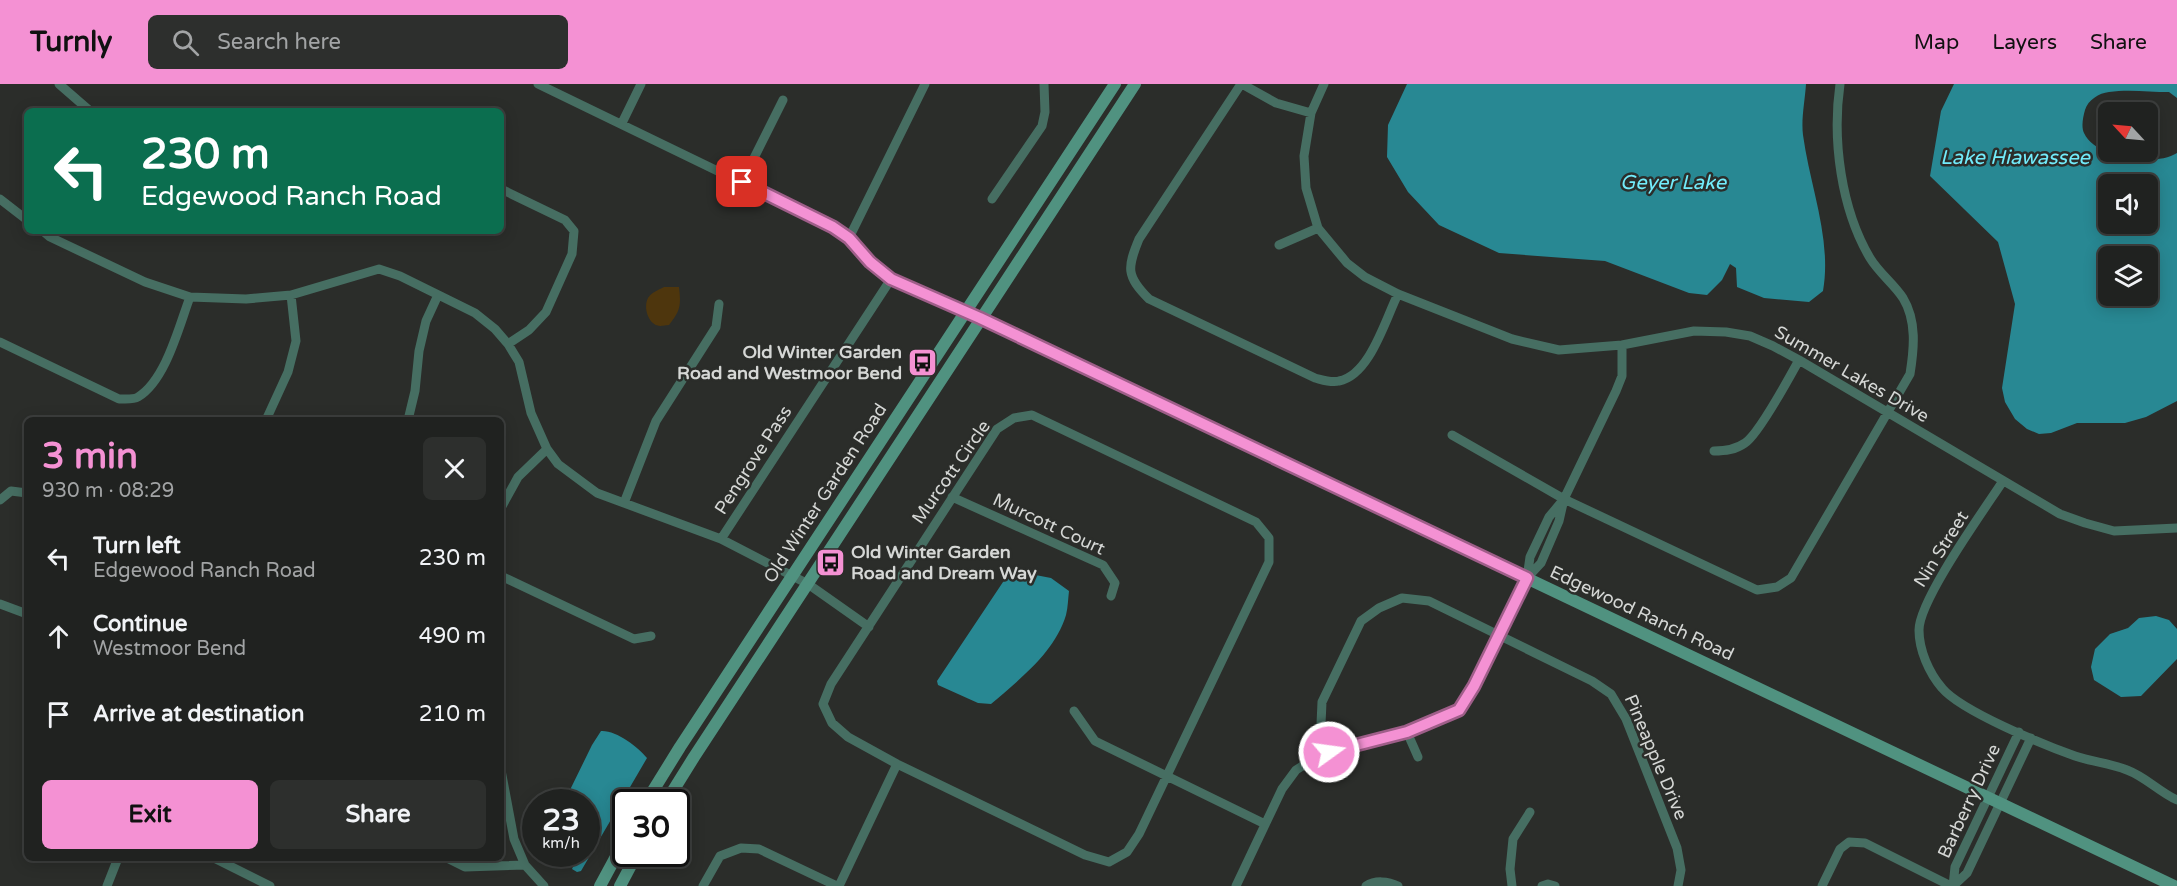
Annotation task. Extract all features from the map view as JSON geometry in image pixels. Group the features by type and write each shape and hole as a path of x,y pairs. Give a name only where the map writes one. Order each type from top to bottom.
{"main road":[{"name":"Old Winter Garden Road","path":"654,789 1115,84"},
{"name":"Old Winter Garden Road","path":"674,789 1135,84"},
{"name":"Edgewood Ranch Road","path":"965,311 2174,886"},
{"path":"600,886 612,864"},
{"path":"620,886 630,867"}],"street":[{"path":"59,84 87,108"},
{"path":"538,84 833,227 849,238 870,262 891,279 965,311"},
{"path":"622,123 641,84"},
{"path":"849,238 925,84"},
{"path":"992,199 1042,126 1045,112 1044,84"},
{"path":"1311,113 1276,103 1241,84 1139,239 1130,261 1134,284 1149,299 1315,378 1330,382 1340,381 1354,375 1366,362 1398,294"},
{"name":"Summer Lakes Drive","path":"1324,84 1311,113 1304,156 1306,188 1317,228 1347,263 1365,277 1398,294 1512,339 1559,350 1622,345 1694,331 1726,332 1750,336 1799,360 1890,412 2060,514 2085,524 2114,531 2177,528"},
{"path":"1452,435 1564,499 1757,590 1777,587 1791,578 1890,412 1910,374 1915,347 1911,318 1903,298 1871,259 1849,208 1839,162 1837,107 1840,84"},
{"path":"742,182 783,100"},
{"path":"504,190 565,220 574,231 572,254 546,312 529,330 508,344"},
{"path":"0,199 24,218"},
{"path":"1279,245 1317,228"},
{"path":"46,234 145,282 190,297 246,299 291,295 379,269 400,276 475,313 495,329 519,362 531,413 547,449 558,464 579,482 597,493 721,539 793,575 869,627"},
{"name":"Pengrove Pass","path":"721,539 891,279"},
{"path":"267,417 288,372 296,341 291,295"},
{"path":"409,417 426,321 438,295"},
{"path":"0,342 119,399 136,398 153,384 169,354 190,297"},
{"path":"624,503 656,421 716,327 719,304"},
{"path":"1236,886 1282,789 1296,770 1329,752 1407,732 1459,710 1474,686 1527,578 1541,563 1559,521 1564,499 1622,376 1622,345"},
{"path":"1714,451 1732,450 1747,443 1758,429 1799,360"},
{"name":"Murcott Circle","path":"1032,415 1256,522 1269,538 1269,562 1139,834 1128,852 1109,862 1085,855 897,764 848,737 831,723 823,704 831,684 869,627 997,429 1014,418 1032,415"},
{"path":"504,503 518,477 547,449"},
{"name":"Nin Street","path":"2003,481 1930,596 1919,629 1925,663 1942,689 1965,706 2019,732"},
{"path":"0,500 11,491 24,493"},
{"name":"Murcott Court","path":"952,497 1103,566 1115,583 1111,596"},
{"path":"504,577 634,639 651,636"},
{"name":"Pineapple Drive","path":"1329,752 1321,724 1322,702 1361,621 1378,608 1402,598 1429,602 1592,681 1611,694 1626,719 1677,848 1681,870 1678,886"},
{"path":"0,604 24,613"},
{"path":"1074,711 1095,741 1265,824"},
{"path":"1407,732 1418,757"},
{"path":"2019,732 2076,757 2130,770 2150,781 2163,794 2177,800"},
{"name":"Barberry Drive","path":"1952,886 1955,867 2019,732"},
{"name":"Barberry Drive","path":"1952,886 1967,873 2031,738"},
{"path":"703,886 720,856 741,848 759,849 838,886 897,764"},
{"path":"504,786 514,839 522,858"},
{"path":"1512,886 1510,869 1513,839 1530,812"},
{"path":"1822,886 1840,849 1849,842 1865,843 1952,886"},
{"path":"107,886 117,861"},
{"path":"220,861 270,886"},
{"path":"453,861 465,867 522,865"},
{"path":"527,867 544,886"},
{"path":"1366,886 1370,883 1390,882 1398,886"},
{"path":"1542,886 1548,884 1556,886"}],"shaded area":[{"path":"664,287 679,287 680,303 669,325 660,326 652,322 646,306 649,296"}],"water":[{"name":"Geyer Lake","path":"1407,84 1806,84 1803,135 1825,252 1823,291 1809,302 1764,298 1737,287 1736,268 1730,264 1722,280 1707,295 1689,293 1605,261 1499,253 1439,225 1408,192 1387,157 1388,125"},
{"name":"Lake Hiawassee","path":"1954,84 2177,84 2177,98 2169,92 2124,91 2101,94 2086,106 2082,125 2084,133 2098,147 2098,162 2158,162 2158,158 2177,153 2177,401 2146,417 2125,423 2077,423 2051,433 2039,434 2027,429 2015,419 2005,402 2002,388 2015,304 1998,242 1930,176 1941,111"},
{"path":"1020,572 1051,578 1069,591 1066,615 1054,641 1035,664 991,704 978,703 938,685 937,681 1007,576"},
{"path":"2156,616 2169,620 2177,629 2177,659 2141,696 2121,697 2094,680 2091,667 2095,649 2110,634 2128,628 2139,618"},
{"path":"601,731 607,731 626,740 647,758 629,789 612,789 612,818 600,838 600,789 570,789"},
{"path":"573,867 583,867 577,872 572,869"}],"place":[{"name":"Old Winter Garden Road and Westmoor Bend","path":"923,362"},
{"name":"Old Winter Garden Road and Dream Way","path":"830,562"}],"route":[{"path":"742,182 833,227 849,238 870,262 891,279 980,318 1527,578 1474,686 1459,710 1407,732 1329,752"}]}
